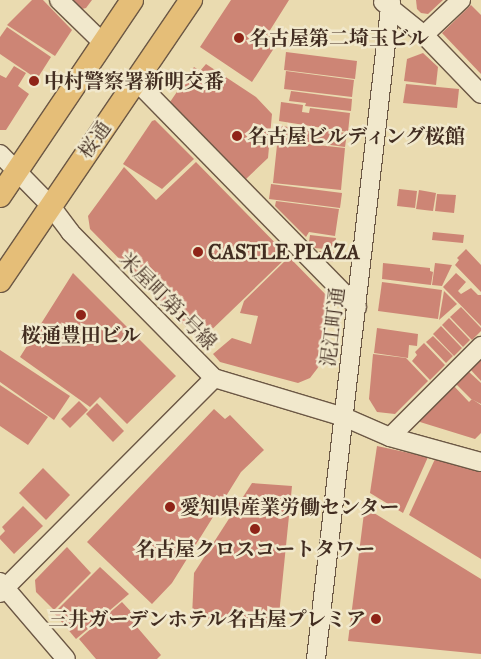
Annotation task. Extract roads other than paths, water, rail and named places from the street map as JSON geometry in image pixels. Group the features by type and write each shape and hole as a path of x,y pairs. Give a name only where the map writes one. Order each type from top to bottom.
{"main road":[{"path":"0,196 132,0"},
{"name":"桜通","path":"0,280 191,0"}],"street":[{"path":"59,0 103,43"},
{"path":"424,35 461,0"},
{"path":"388,3 424,35 481,94"},
{"name":"泥江町通","path":"316,659 357,307 388,3"},
{"path":"136,81 357,307"},
{"name":"米屋町第1号線","path":"0,154 50,205 70,232 214,378 344,417 390,437 481,462"},
{"path":"390,437 481,346"},
{"path":"66,659 2,588 214,378"}],"place":[{"name":"名古屋第二埼玉ビル","path":"239,38"},
{"name":"中村警察署新明交番","path":"34,81"},
{"name":"名古屋ビルディング桜館","path":"237,136"},
{"name":"CASTLE PLAZA","path":"198,252"},
{"name":"桜通豊田ビル","path":"81,315"},
{"name":"愛知県産業労働センター","path":"170,507"},
{"name":"名古屋クロスコートタワー","path":"255,529"},
{"name":"三井ガーデンホテル名古屋プレミア","path":"376,619"}]}
